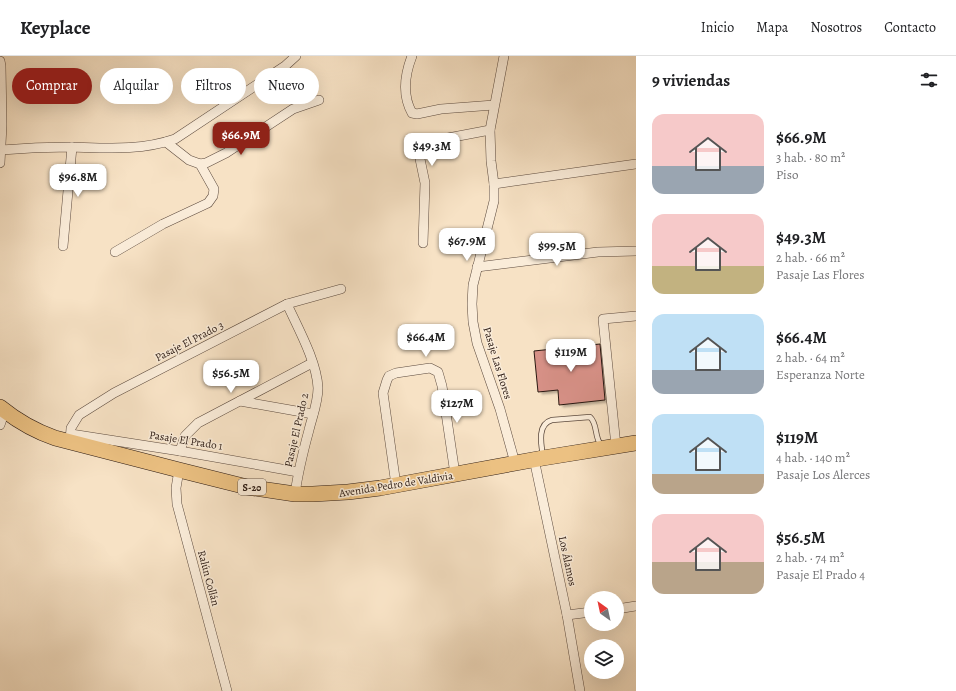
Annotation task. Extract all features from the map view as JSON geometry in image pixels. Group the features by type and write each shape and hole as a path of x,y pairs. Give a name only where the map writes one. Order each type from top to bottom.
{"main road":[{"name":"Avenida Pedro de Valdivia","path":"2,408 42,434 70,438 179,470 247,486 295,494 348,492 396,485 636,443"}],"street":[{"path":"1,150 29,148 113,149 158,145 175,139 285,66 296,56"},
{"path":"412,56 407,70 406,85 408,106 412,113 417,114 441,109 494,105"},
{"name":"Pasaje Las Flores","path":"504,56 490,130 491,161 494,184 493,209 473,285 472,304 473,322 477,343 500,408 515,463"},
{"path":"0,61 0,163"},
{"path":"200,164 226,153 293,109 307,104"},
{"path":"423,243 425,183 420,159 421,147 427,142 490,130"},
{"path":"115,252 163,224 208,203 213,196 214,189 200,164 189,160 166,142"},
{"path":"63,246 72,148"},
{"path":"494,184 636,164"},
{"path":"477,267 598,252 636,251"},
{"name":"Pasaje El Prado 3","path":"70,438 73,423 83,411 114,393 287,304 341,289"},
{"name":"Pasaje El Prado 2","path":"287,304 307,348 315,371 318,388 298,472 295,494"},
{"path":"610,447 603,320 636,316"},
{"path":"180,451 185,436 193,427 312,362"},
{"path":"396,485 384,389 389,376 396,373 430,368 436,370 440,377 455,474"},
{"path":"240,401 313,414"},
{"path":"0,425 2,408"},
{"name":"Pasaje El Prado 1","path":"70,438 180,451 298,472"},
{"name":"Los Álamos","path":"538,459 580,691"},
{"name":"Ralún Collán","path":"179,470 176,488 177,504 227,691"},
{"path":"624,608 636,606"},
{"path":"567,615 584,613"}],"lane":[{"path":"538,459 543,425 552,420 590,417 594,422 599,443 610,447"}],"building":[{"path":"600,344 605,400 559,405 558,390 538,392 534,351"}]}
